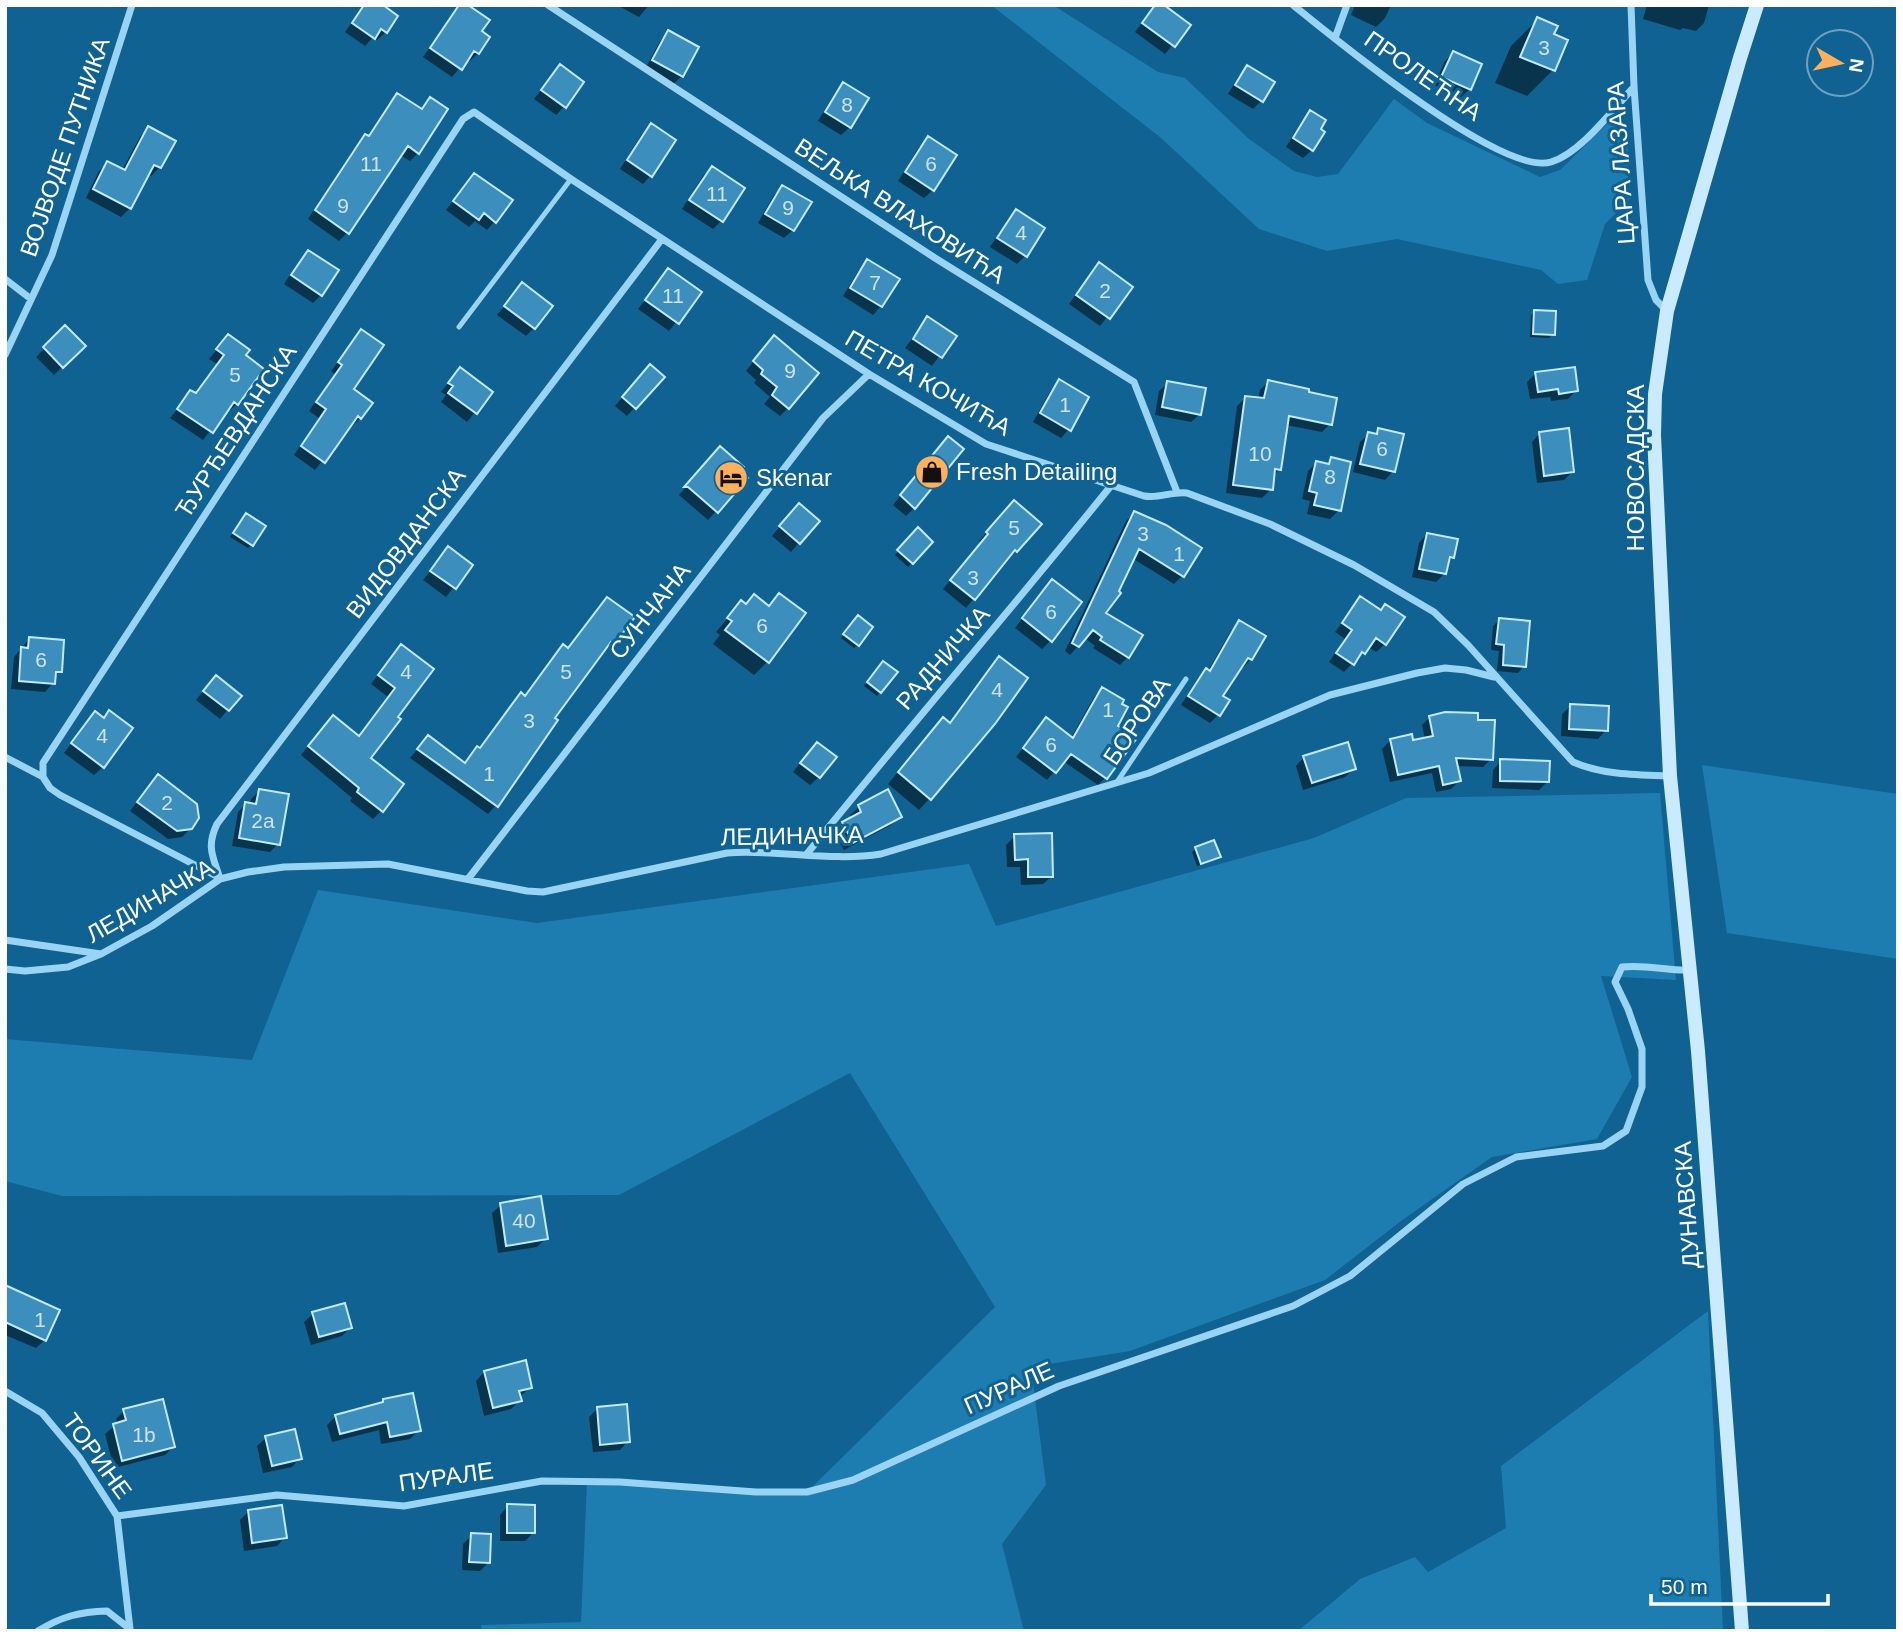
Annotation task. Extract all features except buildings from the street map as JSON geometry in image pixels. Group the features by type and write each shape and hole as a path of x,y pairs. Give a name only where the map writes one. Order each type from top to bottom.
{"main road":[{"name":"НОВОСАДСКА","path":"1670,776 1654,435 1655,394 1667,311 1740,58 1758,5"},
{"name":"ДУНАВСКА","path":"1670,776 1691,970 1742,1631"}],"street":[{"name":"ВОЈВОДЕ ПУТНИКА","path":"5,355 52,256 132,5"},
{"name":"ВЕЉКА ВЛАХОВИЋА","path":"548,5 935,258 1134,382 1177,492"},
{"name":"ПРОЛЕЋНА","path":"1293,5 1444,119 1532,163 1552,162 1573,150 1634,87"},
{"path":"1335,38 1347,5"},
{"name":"ЦАРА ЛАЗАРА","path":"1630,5 1648,280 1656,300 1667,311"},
{"name":"ПЕТРА КОЧИЋА","path":"474,112 571,179 869,374 986,444 1110,487 1155,498 1177,492 1187,493 1270,524 1375,577 1434,612 1468,645 1573,762 1625,775 1670,776"},
{"name":"ЂУРЂЕВДАНСКА","path":"43,777 43,763 463,118 474,112"},
{"name":"ВИДОВДАНСКА","path":"220,879 210,848 217,824 662,239"},
{"name":"ВОЈВОДЕ ПУТНИКА","path":"5,279 31,299"},
{"name":"СУНЧАНА","path":"468,878 823,418 869,374"},
{"name":"РАДНИЧКА","path":"806,855 930,701 1000,623 1110,487"},
{"name":"ЛЕДИНАЧКА","path":"5,969 25,971 68,967 102,954 152,926 220,879 284,867 388,864 527,891 543,891 602,881 727,853 747,851 854,857 881,854 1117,782 1182,759 1330,695 1445,668 1495,677"},
{"path":"5,757 43,777 50,788 60,795 220,879"},
{"path":"5,940 102,954"},
{"name":"ПУРАЛЕ","path":"117,1516 277,1495 404,1506 542,1481 620,1482 756,1492 807,1492 853,1480 1059,1386 1293,1306 1350,1276 1463,1184 1516,1157 1603,1146 1626,1131 1642,1087 1642,1049 1615,982 1622,967 1641,965 1674,971 1691,970"},
{"name":"ТОРИНЕ","path":"5,1391 42,1413 79,1457 117,1516 130,1630"},
{"name":"ТОРИНЕ","path":"38,1631 57,1619 87,1611 107,1611 130,1630"}],"lane":[{"path":"459,327 571,179"},
{"name":"БОРОВА","path":"1117,782 1186,679"}],"shaded area":[{"path":"991,5 1053,5 1158,72 1185,78 1249,139 1294,171 1317,177 1338,174 1394,99 1427,123 1540,177 1560,170 1618,113 1627,125 1629,200 1605,224 1587,280 1558,284 1541,270 1397,239 1327,251 1259,229 1161,138"},
{"path":"1702,765 1898,794 1898,959 1727,933"},
{"path":"1660,793 1676,980 1601,976 1632,1077 1597,1139 1492,1157 1401,1221 1325,1280 1130,1351 1031,1367 1046,1485 1002,1544 1024,1631 482,1631 481,1625 581,1622 587,1482 807,1492 995,1307 850,1073 619,1195 62,1196 5,1181 5,1039 252,1060 318,890 537,923 969,864 996,926 1314,838 1406,798"},
{"path":"1708,1311 1723,1631 1298,1631 1360,1579 1415,1557 1428,1572 1506,1528 1501,1466"}],"place":[{"name":"Fresh Detailing","path":"932,472"},
{"name":"Skenar","path":"731,478"}]}
